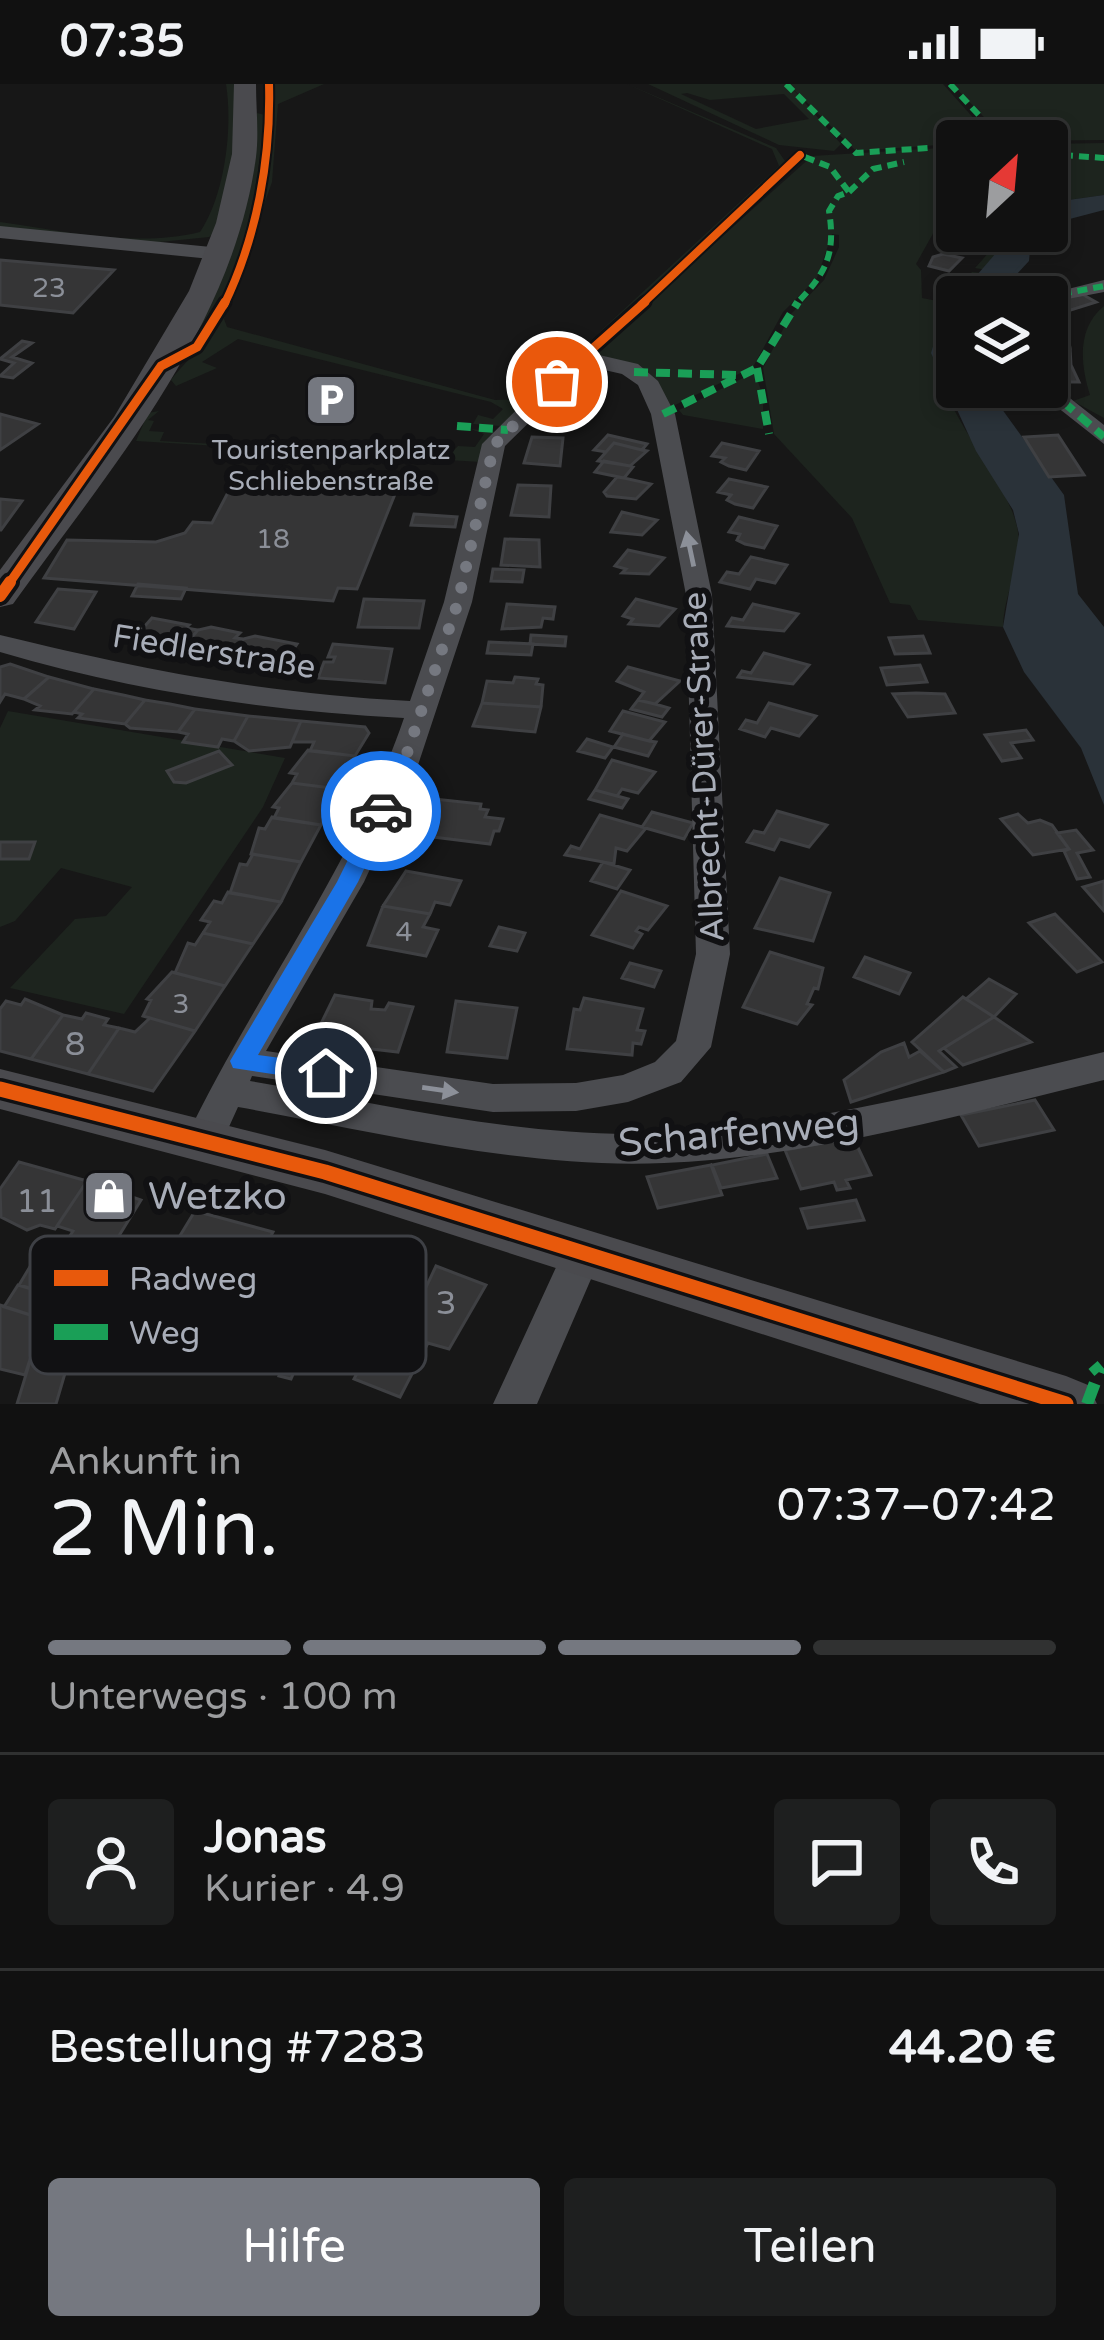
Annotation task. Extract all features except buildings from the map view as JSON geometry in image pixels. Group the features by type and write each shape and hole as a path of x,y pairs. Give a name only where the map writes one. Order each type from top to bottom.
{"main road":[{"path":"0,596 161,366 208,286 238,193 245,84"},
{"path":"0,1089 224,1098 584,1249 1066,1404"}],"street":[{"path":"0,232 221,254"},
{"path":"1068,292 1104,286"},
{"name":"Albrecht-Dürer-Straße","path":"224,1098 576,1097 628,1088 668,1072 693,1047 713,954 699,595 663,414 647,381 630,369 582,358 508,430 488,462 458,602 422,710"},
{"path":"1068,406 1104,437"},
{"name":"Fiedlerstraße","path":"0,643 166,686 267,700 422,710"},
{"path":"224,1098 348,882 422,710"},
{"name":"Scharfenweg","path":"224,1098 518,1142 664,1148 869,1122 1104,1066"},
{"path":"515,1404 584,1249"}],"shaded area":[{"path":"226,84 237,84 232,161 214,233 209,237 150,243 0,227 0,222 125,238 200,232 216,199 225,160"},
{"path":"272,84 324,84 278,104 272,182 250,245 259,215 271,149"},
{"path":"627,84 776,148 787,164 501,426 473,424 478,415 493,419 503,409 491,402 238,339 202,362 217,368 176,386 171,380 207,337 247,253 224,319 227,327 495,400 527,399 779,166 772,149"},
{"path":"648,84 943,84 975,120 936,120 936,145 856,151 793,89 841,144 834,151 779,145","holes":["681,94 710,100 784,94 809,119 756,129"]},
{"path":"952,84 1104,84 1104,140 1068,140 1068,120 987,120"},
{"path":"257,113 265,115 243,243 219,307 185,353 241,226"},
{"path":"1104,143 1104,195 1068,200 1068,144"},
{"path":"936,148 936,230 916,264 921,270 922,298 936,301 936,408 954,408 997,480 1017,527 1018,552 1003,627 918,620 910,605 890,603 852,518 774,434 763,368 791,314 824,280 839,247 839,235 832,234 817,278 783,312 753,367 667,409 652,380 592,353 812,156"},
{"path":"1104,195 1104,210 1068,219 1068,200"},
{"path":"989,252 1007,252 987,270 975,268"},
{"path":"1030,252 1029,261 1015,276 987,270 1006,255"},
{"path":"1104,306 1104,418 1073,401 1090,395 1083,347 1089,325"},
{"path":"755,372 763,397 763,429 683,415 679,410"},
{"path":"956,408 1001,408 1064,495 1078,594 1104,627 1104,805 1081,748 1024,672 1003,627 1019,534 1013,510 976,451"},
{"path":"159,411 148,420 154,421 149,431 164,432 160,441 447,457 458,446 475,447 484,434 471,429 496,432 481,462 136,441 148,413"},
{"path":"8,711 285,758 263,807 124,1014 10,988 75,919 106,916 132,887 61,868 15,921 0,927 0,728"}],"waterway":[{"path":"993,276 1014,252"}],"marked path":[{"path":"786,84 856,153 936,147"},
{"path":"950,84 983,120"},
{"path":"663,414 757,368 787,313 821,279 835,247 829,211 838,196 849,192 824,164 800,155 794,164"},
{"path":"1068,155 1104,158"},
{"path":"849,192 873,169 904,162"},
{"path":"1068,293 1104,286"},
{"path":"757,368 769,434"},
{"path":"634,372 736,375"},
{"path":"1068,406 1104,437"},
{"path":"457,426 508,430"},
{"path":"1087,1404 1099,1372 1093,1365"}],"cycle path":[{"path":"0,596 161,366 197,347 217,318 254,219 268,146 269,84"},
{"path":"582,358 787,173 800,155"},
{"path":"0,1089 325,1172 1066,1404"}],"way so far":[{"path":"381,811 403,765 458,602 494,445 557,382"}],"place":[{"name":"Touristenparkplatz Schliebenstraße","path":"331,400"},
{"name":"Wetzko","path":"109,1196"}],"route":[{"path":"326,1073 242,1061 348,882 381,811"}]}
